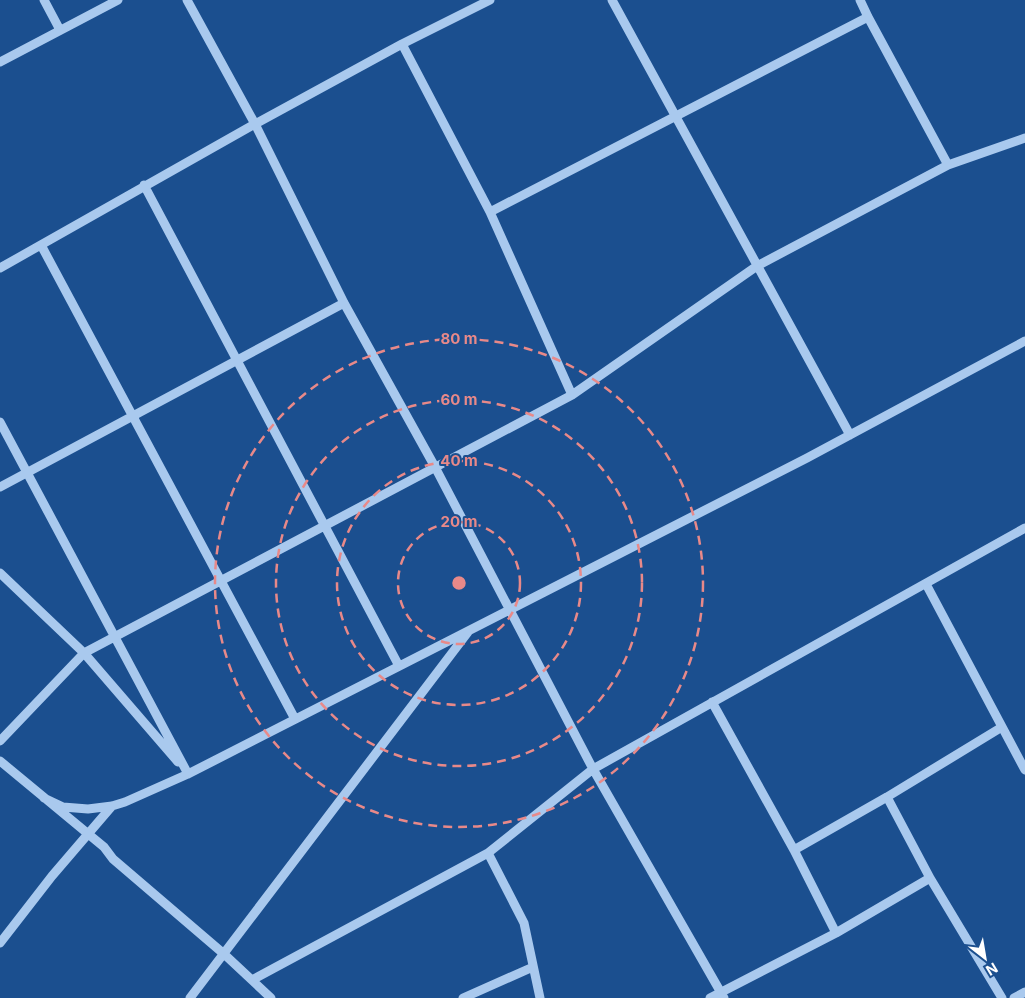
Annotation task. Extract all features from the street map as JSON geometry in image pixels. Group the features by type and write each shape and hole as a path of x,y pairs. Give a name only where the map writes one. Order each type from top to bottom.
{"street":[{"path":"44,0 60,30"},
{"path":"0,62 118,0"},
{"path":"187,0 255,124 344,302 511,609 593,769 723,995"},
{"path":"0,268 255,124 402,44 490,0"},
{"path":"612,0 850,435"},
{"path":"860,0 948,165"},
{"path":"490,212 868,17"},
{"path":"402,44 490,212 572,395"},
{"path":"0,741 84,654 572,395 757,266 948,165 1025,138"},
{"path":"144,185 399,666"},
{"path":"42,245 295,719"},
{"path":"0,486 344,302"},
{"path":"44,798 63,807 88,809 112,806 188,774 850,435 1025,341"},
{"path":"0,422 188,774"},
{"path":"252,980 488,853 593,769 1025,528"},
{"path":"0,573 84,654 188,774"},
{"path":"926,584 1025,770"},
{"path":"190,998 469,630"},
{"path":"712,702 794,850 836,933"},
{"path":"794,850 887,797 1002,727"},
{"path":"0,761 104,847 120,865 224,954 271,998"},
{"path":"887,797 930,878 1002,998"},
{"path":"0,943 52,876 112,806"},
{"path":"488,853 524,923 540,998"},
{"path":"710,998 723,995 836,933 930,878"},
{"path":"463,998 533,967"},
{"path":"1014,998 1025,992"}]}
